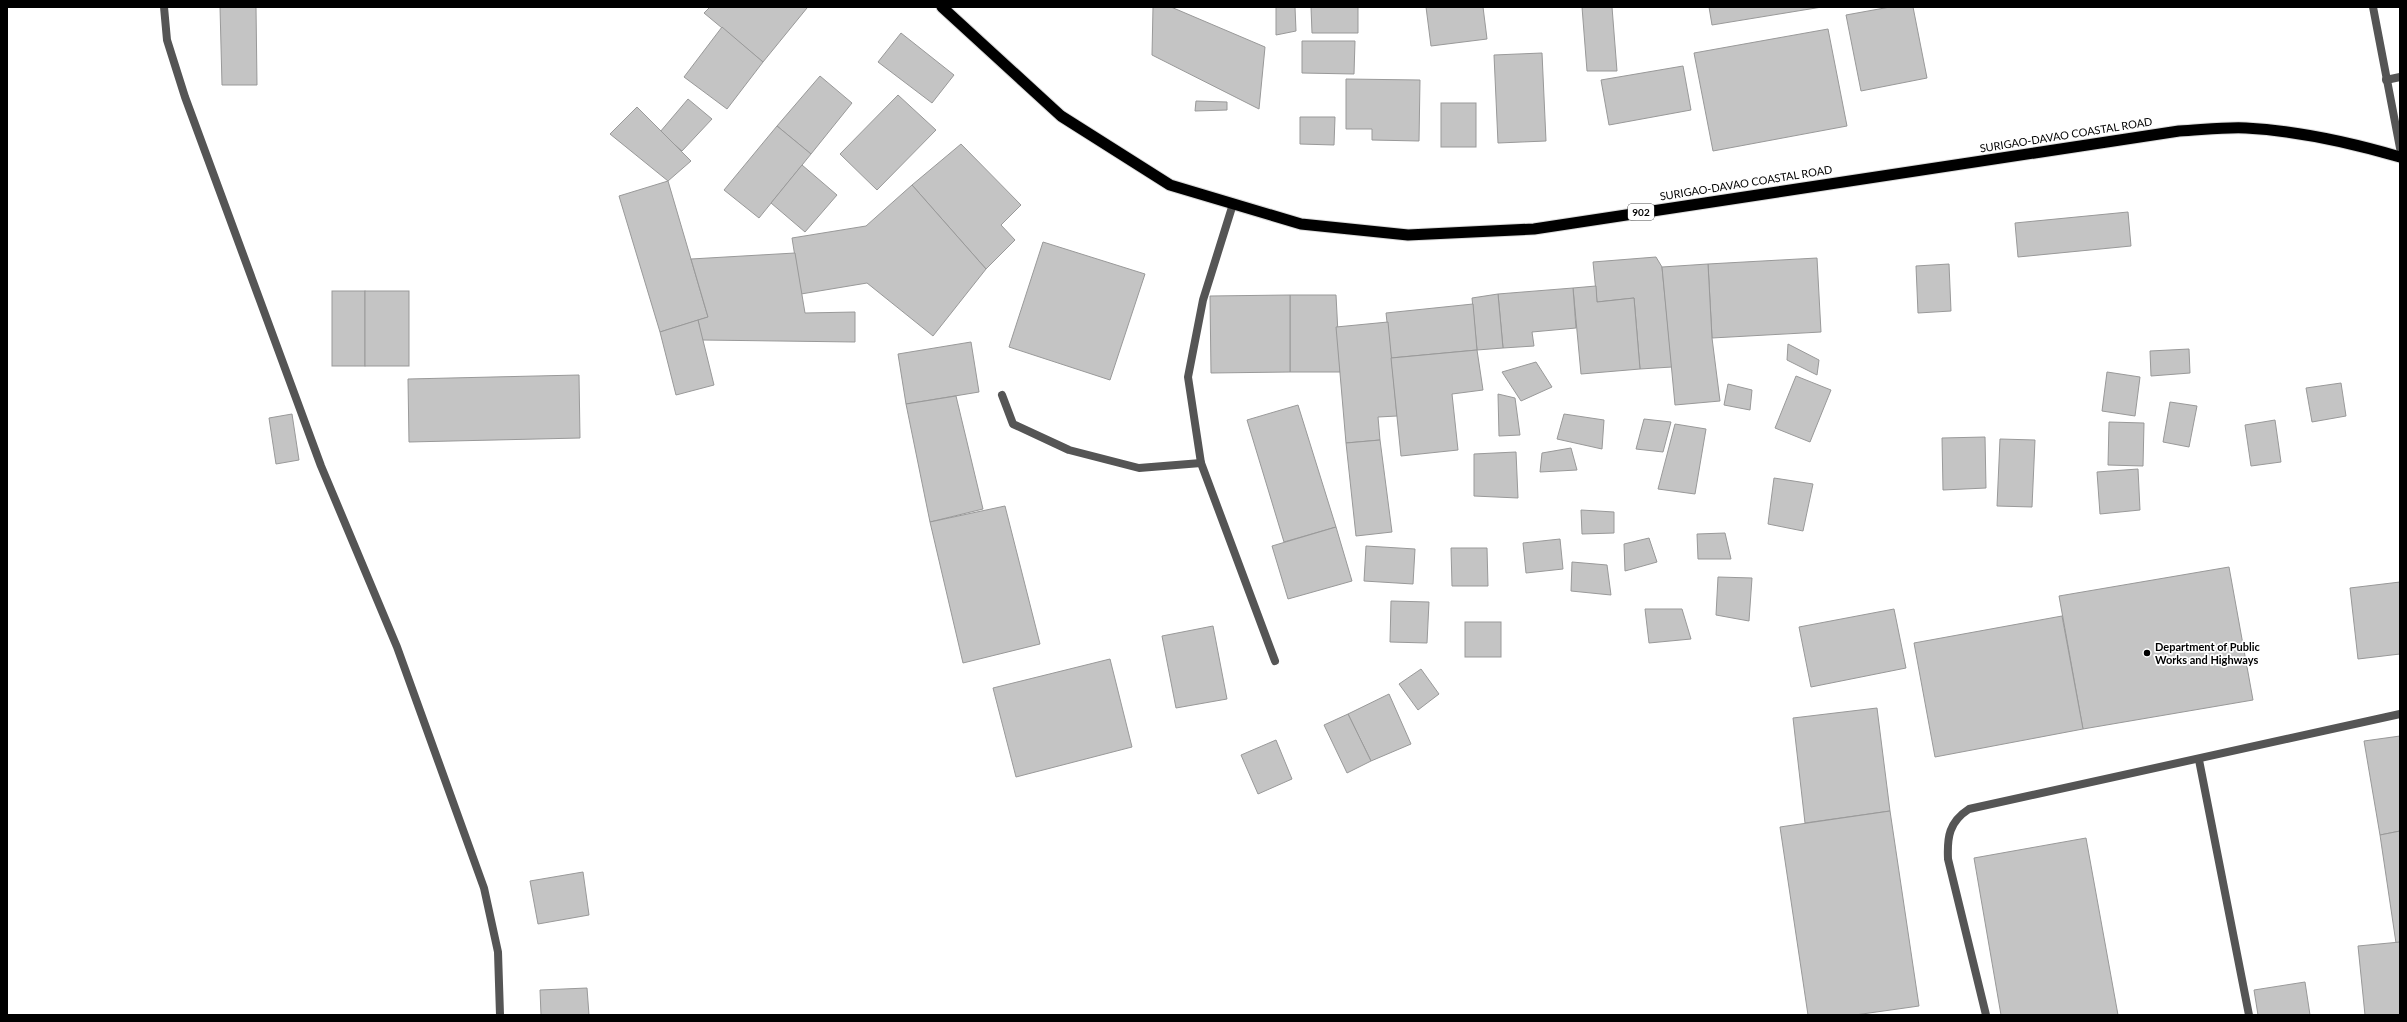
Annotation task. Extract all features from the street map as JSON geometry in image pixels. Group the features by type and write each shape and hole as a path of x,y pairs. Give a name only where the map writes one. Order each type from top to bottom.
{"highway":[{"name":"SURIGAO-DAVAO COASTAL ROAD","path":"942,7 1060,116 1170,185 1301,224 1416,234 1534,228 2179,131 2245,128 2310,134 2348,142 2400,157"}],"street":[{"path":"164,7 167,40 185,97 321,466 397,647 484,888 498,952 500,1015"},
{"path":"2373,7 2400,148"},
{"path":"2386,80 2400,77"},
{"path":"1233,204 1203,300 1188,377 1201,463 1275,661"},
{"path":"1002,395 1013,424 1069,450 1139,468 1201,463"},
{"path":"1986,1015 1948,859 1949,832 1952,823 1969,809 2200,760 2400,714"},
{"path":"2200,760 2249,1015"}],"building":[{"path":"220,7 256,7 257,85 222,85"},
{"path":"710,7 807,8 763,62 704,13"},
{"path":"1153,7 1171,7 1265,47 1259,109 1152,55"},
{"path":"1276,7 1295,7 1296,31 1276,35"},
{"path":"1311,7 1358,7 1358,33 1312,33"},
{"path":"1426,7 1483,7 1487,39 1431,46"},
{"path":"1582,7 1612,7 1617,71 1587,71"},
{"path":"1709,7 1822,7 1712,25"},
{"path":"1890,7 1913,7 1927,78 1861,91 1846,15"},
{"path":"722,27 763,62 727,109 684,77"},
{"path":"1828,29 1847,126 1713,151 1694,53"},
{"path":"901,33 954,75 932,103 878,62"},
{"path":"1302,41 1355,41 1354,74 1302,73"},
{"path":"1542,53 1546,141 1498,143 1494,55"},
{"path":"1683,66 1691,110 1609,125 1601,80"},
{"path":"820,76 852,103 811,154 777,126"},
{"path":"1346,79 1420,80 1419,141 1372,140 1372,129 1346,129"},
{"path":"898,95 936,130 877,190 840,154"},
{"path":"688,99 712,119 682,151 660,132"},
{"path":"1196,101 1227,102 1227,110 1195,111"},
{"path":"1441,103 1476,103 1476,147 1441,147"},
{"path":"637,107 691,161 668,181 610,134"},
{"path":"1300,117 1335,117 1334,145 1300,144"},
{"path":"777,126 811,154 759,218 724,190"},
{"path":"961,144 1021,205 1001,225 1015,240 986,269 912,185"},
{"path":"802,165 837,195 805,232 771,203"},
{"path":"668,181 708,317 660,332 619,196"},
{"path":"912,185 986,269 933,336 867,283 801,294 792,238 866,226"},
{"path":"2128,212 2131,246 2018,257 2015,223"},
{"path":"1043,242 1145,274 1110,380 1009,347"},
{"path":"795,253 805,313 855,312 855,342 702,340 698,320 708,317 691,259"},
{"path":"1656,257 1662,267 1672,367 1640,369 1634,298 1597,302 1593,262"},
{"path":"1817,258 1821,332 1712,338 1708,264"},
{"path":"1708,264 1712,338 1720,401 1675,405 1662,267"},
{"path":"1949,264 1951,311 1918,313 1916,266"},
{"path":"1596,286 1597,302 1634,298 1640,369 1581,374 1573,288"},
{"path":"1573,288 1576,328 1532,332 1534,346 1503,348 1498,294"},
{"path":"332,291 365,291 365,366 332,366"},
{"path":"365,291 409,291 409,366 365,366"},
{"path":"1498,294 1503,348 1477,350 1472,298"},
{"path":"1290,295 1336,295 1340,372 1290,372"},
{"path":"1290,295 1290,372 1211,373 1210,296"},
{"path":"1473,304 1477,350 1391,358 1386,313"},
{"path":"698,320 714,385 676,395 660,332"},
{"path":"1388,322 1397,416 1378,417 1380,440 1346,443 1336,327"},
{"path":"971,342 979,392 906,404 898,354"},
{"path":"1788,344 1819,360 1817,375 1787,360"},
{"path":"2189,349 2190,373 2151,376 2150,351"},
{"path":"1477,350 1483,390 1452,394 1458,450 1401,456 1391,358"},
{"path":"1536,362 1552,387 1521,401 1502,372"},
{"path":"2107,372 2140,377 2135,416 2102,411"},
{"path":"579,375 580,438 409,442 408,379"},
{"path":"1796,376 1831,390 1810,442 1775,428"},
{"path":"2341,383 2346,416 2312,422 2306,388"},
{"path":"1728,384 1752,390 1750,410 1724,405"},
{"path":"1498,394 1515,398 1520,435 1499,436"},
{"path":"956,396 983,509 930,522 906,404"},
{"path":"2170,402 2197,406 2189,447 2163,442"},
{"path":"1298,405 1336,527 1284,542 1247,420"},
{"path":"292,414 299,460 276,464 269,418"},
{"path":"1564,414 1604,420 1602,449 1557,439"},
{"path":"1644,419 1671,422 1663,452 1636,449"},
{"path":"2275,420 2281,462 2251,466 2245,425"},
{"path":"2109,422 2144,423 2143,466 2108,465"},
{"path":"1675,424 1706,429 1695,494 1658,489"},
{"path":"1985,437 1986,488 1943,490 1942,438"},
{"path":"2000,439 2035,440 2032,507 1997,506"},
{"path":"1380,440 1392,532 1356,536 1346,443"},
{"path":"1571,448 1577,470 1540,472 1542,453"},
{"path":"1516,452 1518,498 1474,496 1474,454"},
{"path":"2138,469 2140,510 2100,514 2097,472"},
{"path":"1774,478 1813,484 1803,531 1768,524"},
{"path":"1005,506 1040,644 963,663 930,522"},
{"path":"1581,510 1614,512 1614,533 1582,534"},
{"path":"1336,527 1352,581 1288,599 1272,546"},
{"path":"1725,533 1731,559 1698,559 1697,534"},
{"path":"1649,538 1657,562 1625,571 1624,544"},
{"path":"1560,539 1563,569 1526,573 1523,543"},
{"path":"1366,546 1415,549 1413,584 1364,581"},
{"path":"1451,548 1487,548 1488,586 1452,586"},
{"path":"1572,562 1607,565 1611,595 1571,591"},
{"path":"2229,567 2253,700 2083,729 2059,596"},
{"path":"1718,577 1752,578 1749,621 1716,615"},
{"path":"2400,582 2400,654 2358,659 2350,588"},
{"path":"1391,601 1429,602 1427,643 1390,642"},
{"path":"1645,609 1682,609 1691,639 1649,643"},
{"path":"1894,609 1906,668 1811,687 1799,627"},
{"path":"2062,616 2083,729 1935,757 1914,643"},
{"path":"1465,622 1501,622 1501,657 1465,657"},
{"path":"1213,626 1227,699 1176,708 1162,636"},
{"path":"1110,659 1132,747 1016,777 993,688"},
{"path":"1421,669 1439,694 1418,710 1399,684"},
{"path":"1389,694 1411,744 1371,761 1348,714"},
{"path":"1877,708 1890,811 1805,823 1793,718"},
{"path":"1348,714 1371,761 1347,773 1324,725"},
{"path":"2400,736 2400,831 2380,835 2364,741"},
{"path":"1276,740 1292,779 1258,794 1241,755"},
{"path":"1890,811 1919,1006 1855,1015 1808,1015 1780,827"},
{"path":"2400,831 2400,942 2396,943 2380,835"},
{"path":"2086,838 2118,1015 2001,1015 1974,858"},
{"path":"583,872 589,915 538,924 530,881"},
{"path":"2400,942 2400,1015 2365,1015 2358,946"},
{"path":"2305,982 2310,1015 2258,1015 2254,990"},
{"path":"587,988 589,1015 541,1015 540,990"}],"place":[{"name":"Department of Public Works and Highways","path":"2147,653"}]}
